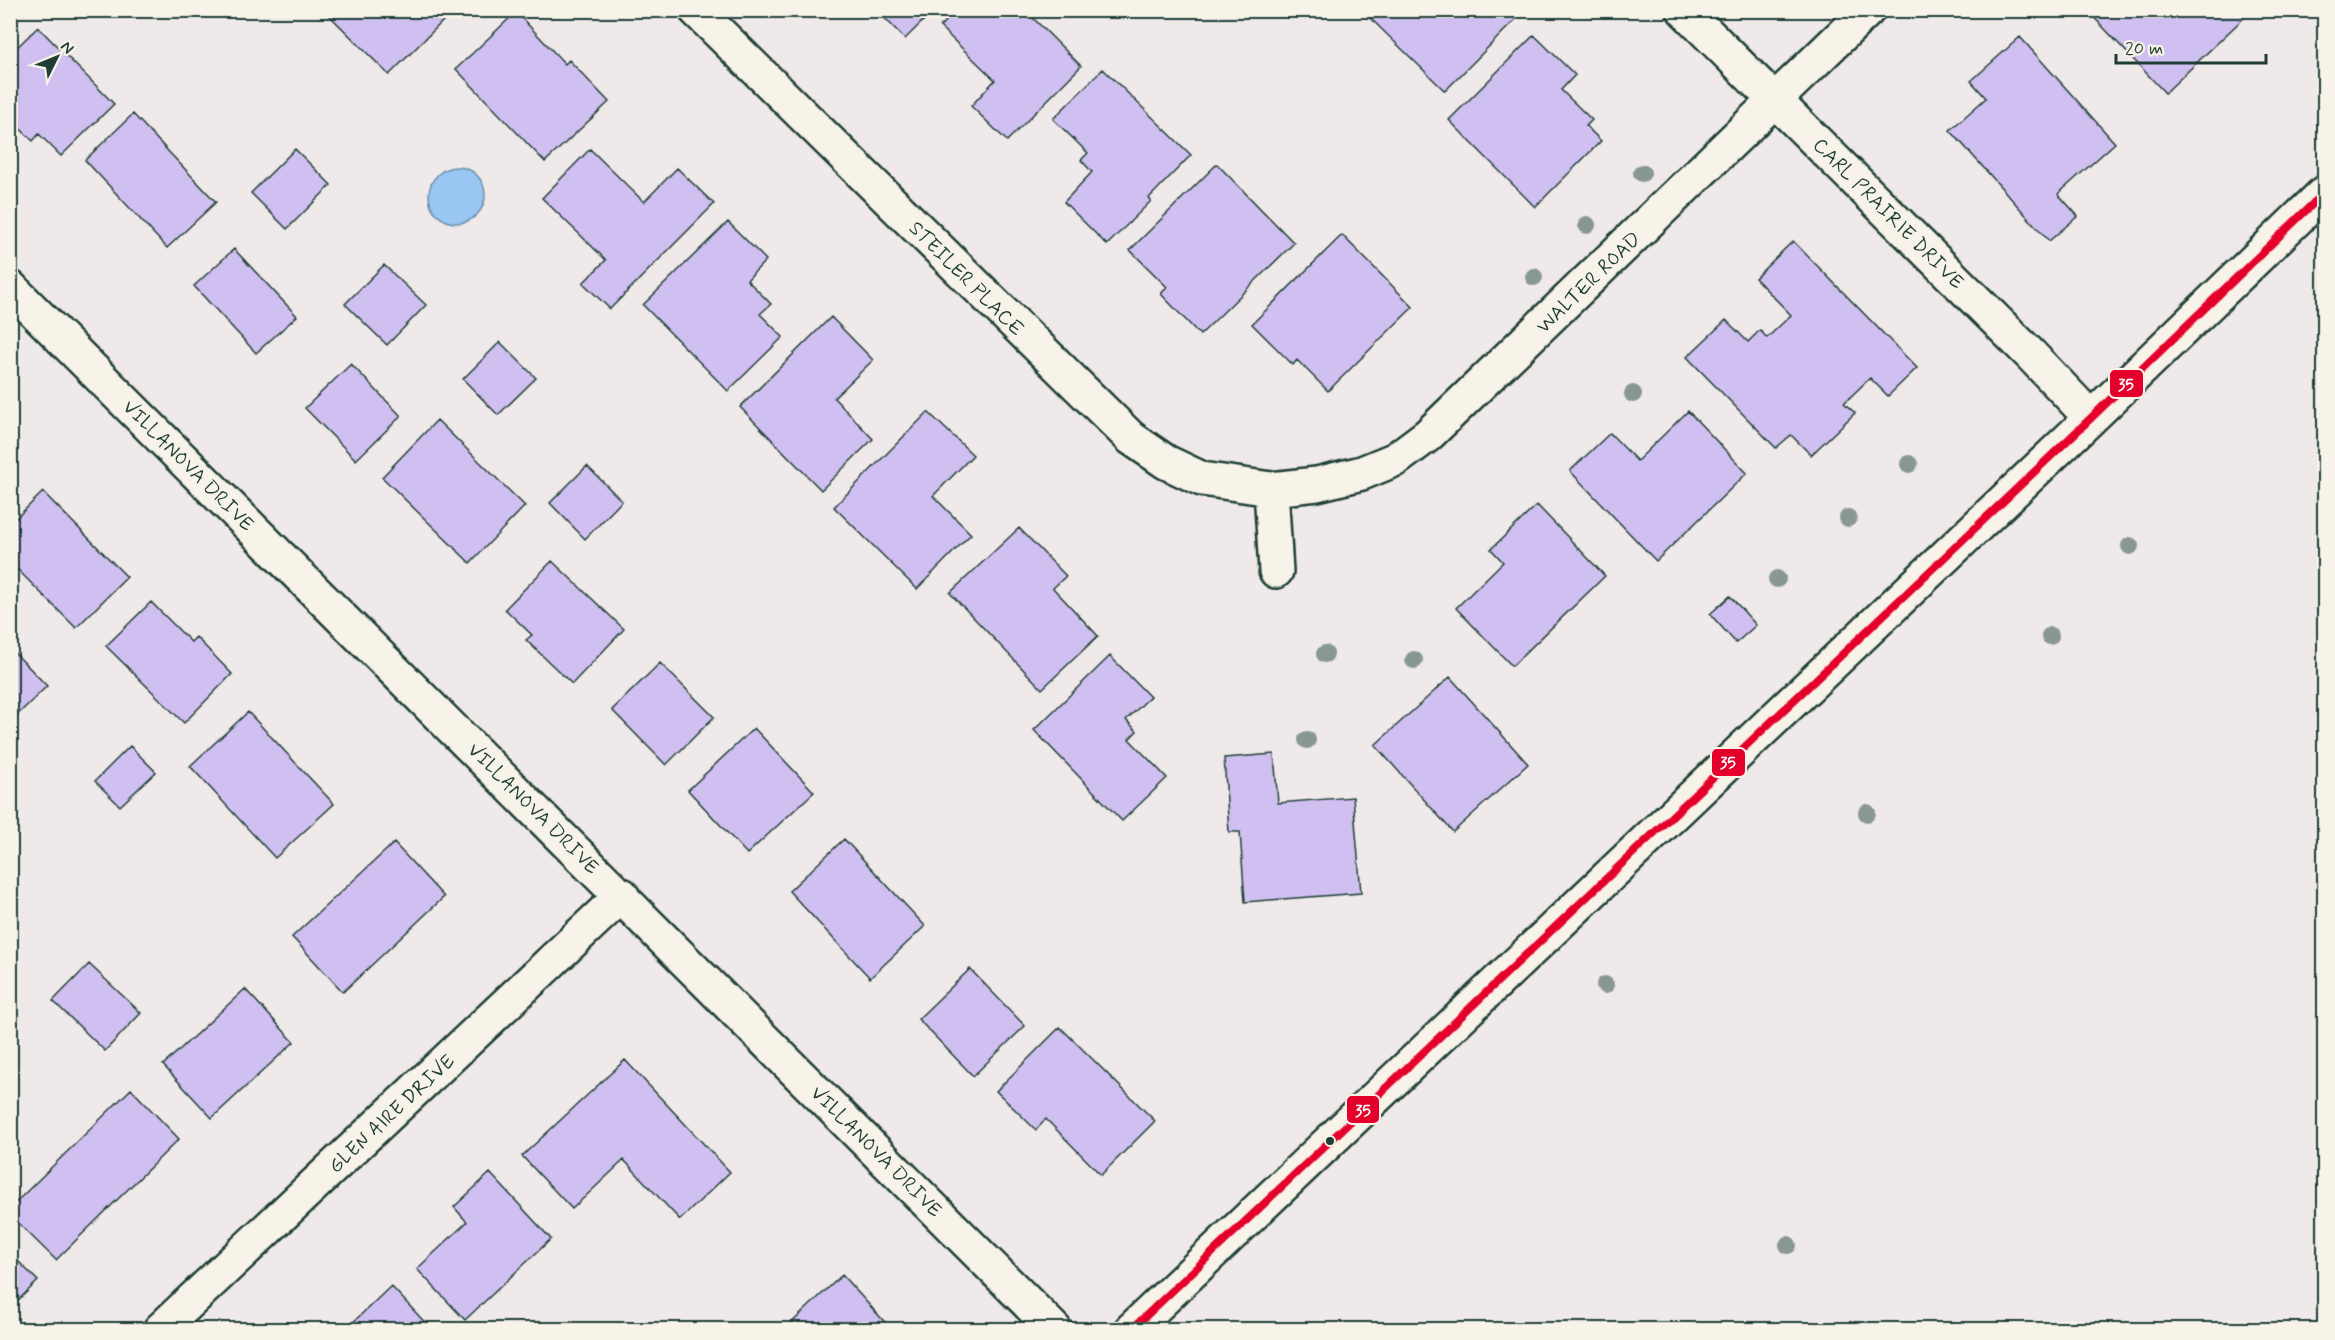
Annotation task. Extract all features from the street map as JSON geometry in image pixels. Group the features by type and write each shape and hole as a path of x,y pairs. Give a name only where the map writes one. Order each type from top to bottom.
{"street":[{"name":"STEILER PLACE","path":"696,10 1131,438 1166,462 1202,479 1271,489"},
{"name":"CARL PRAIRIE DRIVE","path":"1684,10 1996,320 2091,418"},
{"name":"WALTER ROAD","path":"1271,489 1317,484 1362,473 1396,459 1428,435 1868,10"},
{"path":"1131,1329 2325,193"},
{"name":"VILLANOVA DRIVE","path":"10,287 1055,1329"},
{"path":"1271,489 1276,571"},
{"name":"GLEN AIRE DRIVE","path":"160,1329 622,895"}],"path":[{"path":"2320,1329 2325,1326"}],"water":[{"path":"457,167 468,169 477,175 483,184 485,195 483,206 477,215 468,221 457,223 446,221 437,215 431,206 429,195 431,184 437,175 446,169"}],"building":[{"path":"324,10 454,10 389,75"},
{"path":"877,10 934,10 905,39"},
{"path":"956,10 1025,10 1081,66 1007,141 971,106 995,80 940,27"},
{"path":"1369,10 1507,10 1516,19 1445,91 1366,14"},
{"path":"2087,10 2252,10 2165,93"},
{"path":"516,12 565,64 569,60 609,102 545,162 456,69"},
{"path":"38,27 114,104 61,156 39,134 33,141 10,119 10,54"},
{"path":"1534,35 1575,75 1561,90 1592,120 1586,126 1601,141 1535,207 1449,120"},
{"path":"2020,37 2115,143 2058,194 2078,216 2049,241 1950,130 1986,98 1971,81"},
{"path":"1103,69 1191,155 1149,198 1151,201 1107,245 1064,202 1092,172 1081,160 1088,153 1053,119"},
{"path":"133,114 216,202 167,248 85,160"},
{"path":"295,149 331,185 287,229 251,193"},
{"path":"590,149 644,202 677,168 714,204 610,309 583,283 606,260 542,198"},
{"path":"1217,164 1294,243 1200,335 1161,294 1167,287 1130,250"},
{"path":"728,222 766,260 747,280 771,304 760,314 783,337 728,391 643,305"},
{"path":"1342,235 1413,307 1328,391 1297,360 1293,365 1252,324"},
{"path":"1793,241 1917,368 1888,396 1870,378 1844,403 1855,413 1811,455 1791,435 1776,448 1687,357 1726,320 1748,342 1760,330 1767,338 1791,315 1755,278"},
{"path":"234,249 297,316 256,353 194,286"},
{"path":"384,265 426,305 387,345 345,304"},
{"path":"831,317 873,360 834,398 873,439 821,490 740,407"},
{"path":"500,342 536,378 498,415 463,379"},
{"path":"351,364 401,416 356,460 305,408"},
{"path":"1688,411 1747,473 1656,561 1570,471 1610,433 1637,461"},
{"path":"928,412 973,455 933,496 971,534 917,589 834,507"},
{"path":"437,420 525,506 470,563 382,477"},
{"path":"587,466 622,501 585,539 550,503"},
{"path":"43,492 127,577 76,628 10,562 10,524"},
{"path":"1537,505 1605,576 1512,666 1456,608 1503,562 1491,549"},
{"path":"1019,528 1066,576 1053,588 1098,636 1042,689 950,593"},
{"path":"552,561 624,629 572,684 526,640 532,635 505,609"},
{"path":"1730,596 1756,625 1736,643 1710,614"},
{"path":"151,602 191,642 196,637 232,674 184,723 106,646"},
{"path":"12,650 47,686 10,722 10,651"},
{"path":"1110,656 1150,697 1126,720 1137,731 1129,739 1167,778 1122,821 1034,730"},
{"path":"660,663 714,717 666,765 612,710"},
{"path":"1450,677 1528,764 1453,832 1375,745"},
{"path":"248,712 334,804 275,858 190,766"},
{"path":"754,728 814,792 747,854 688,790"},
{"path":"130,746 156,772 120,806 95,781"},
{"path":"1274,754 1278,803 1353,797 1361,893 1245,902 1240,832 1229,832 1224,758"},
{"path":"844,839 925,926 870,978 789,891"},
{"path":"394,843 444,897 343,992 292,937"},
{"path":"89,964 141,1013 105,1051 53,1001"},
{"path":"970,969 1025,1026 973,1076 918,1019"},
{"path":"245,989 294,1042 212,1118 163,1065"},
{"path":"1060,1027 1155,1121 1101,1175 1046,1119 1036,1130 996,1091"},
{"path":"625,1060 730,1172 680,1220 624,1160 572,1209 522,1156"},
{"path":"131,1089 179,1139 56,1260 10,1215 10,1208"},
{"path":"490,1173 551,1239 465,1320 417,1269 467,1222 454,1207"},
{"path":"10,1253 38,1281 10,1308"},
{"path":"842,1275 892,1330 784,1330"},
{"path":"391,1286 432,1330 345,1330"}],"transit line":[{"name":"35","path":"1131,1330 2091,418 2324,193"}]}
